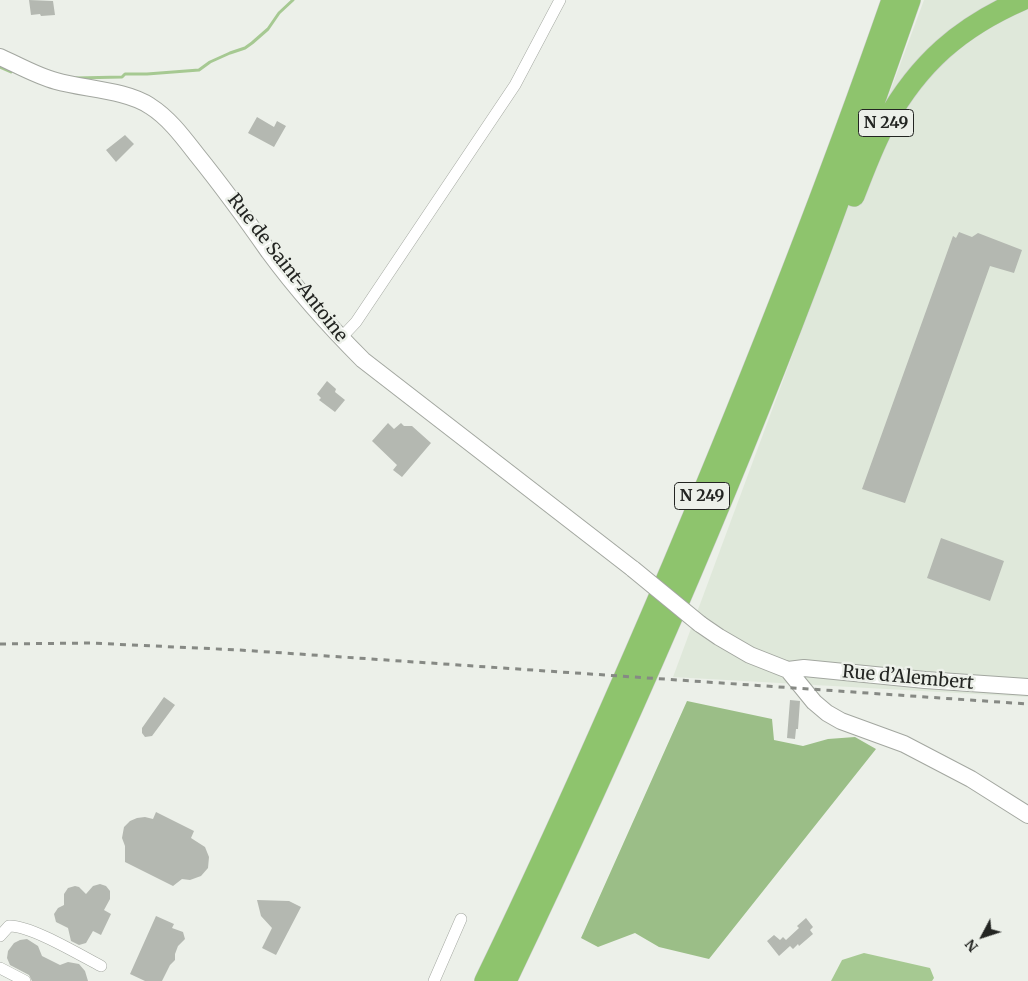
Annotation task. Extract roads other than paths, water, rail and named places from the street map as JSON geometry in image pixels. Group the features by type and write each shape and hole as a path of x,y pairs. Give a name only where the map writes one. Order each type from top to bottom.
{"highway":[{"name":"N 249","path":"485,981 621,686 719,454 825,186 892,0"},
{"name":"N 249","path":"506,981 599,783 661,644 806,291 910,0"},
{"name":"N 249","path":"806,291 819,277 885,124 904,93 925,66 966,30 994,12 1022,0"}],"street":[{"path":"341,338 356,322 515,85 560,0"},
{"name":"Rue de Saint-Antoine","path":"0,57 54,81 125,95 150,106 168,121 221,184 272,254 324,320 363,360 633,569 700,624 750,655 788,670"},
{"name":"Rue d’Alembert","path":"788,670 804,668 925,680 1028,687"},
{"path":"788,670 814,702 841,721 904,744 971,779 1028,816"},
{"path":"434,981 461,919"},
{"path":"0,936 9,926 16,926 34,932 100,966"},
{"path":"0,968 25,981"}],"waterway":[{"path":"76,78 122,77 125,74 199,70 210,62 245,48 252,43 268,29 279,13 293,0"},
{"path":"0,67 11,72"}],"railway":[{"path":"0,644 90,643 240,650 1028,704"}]}
